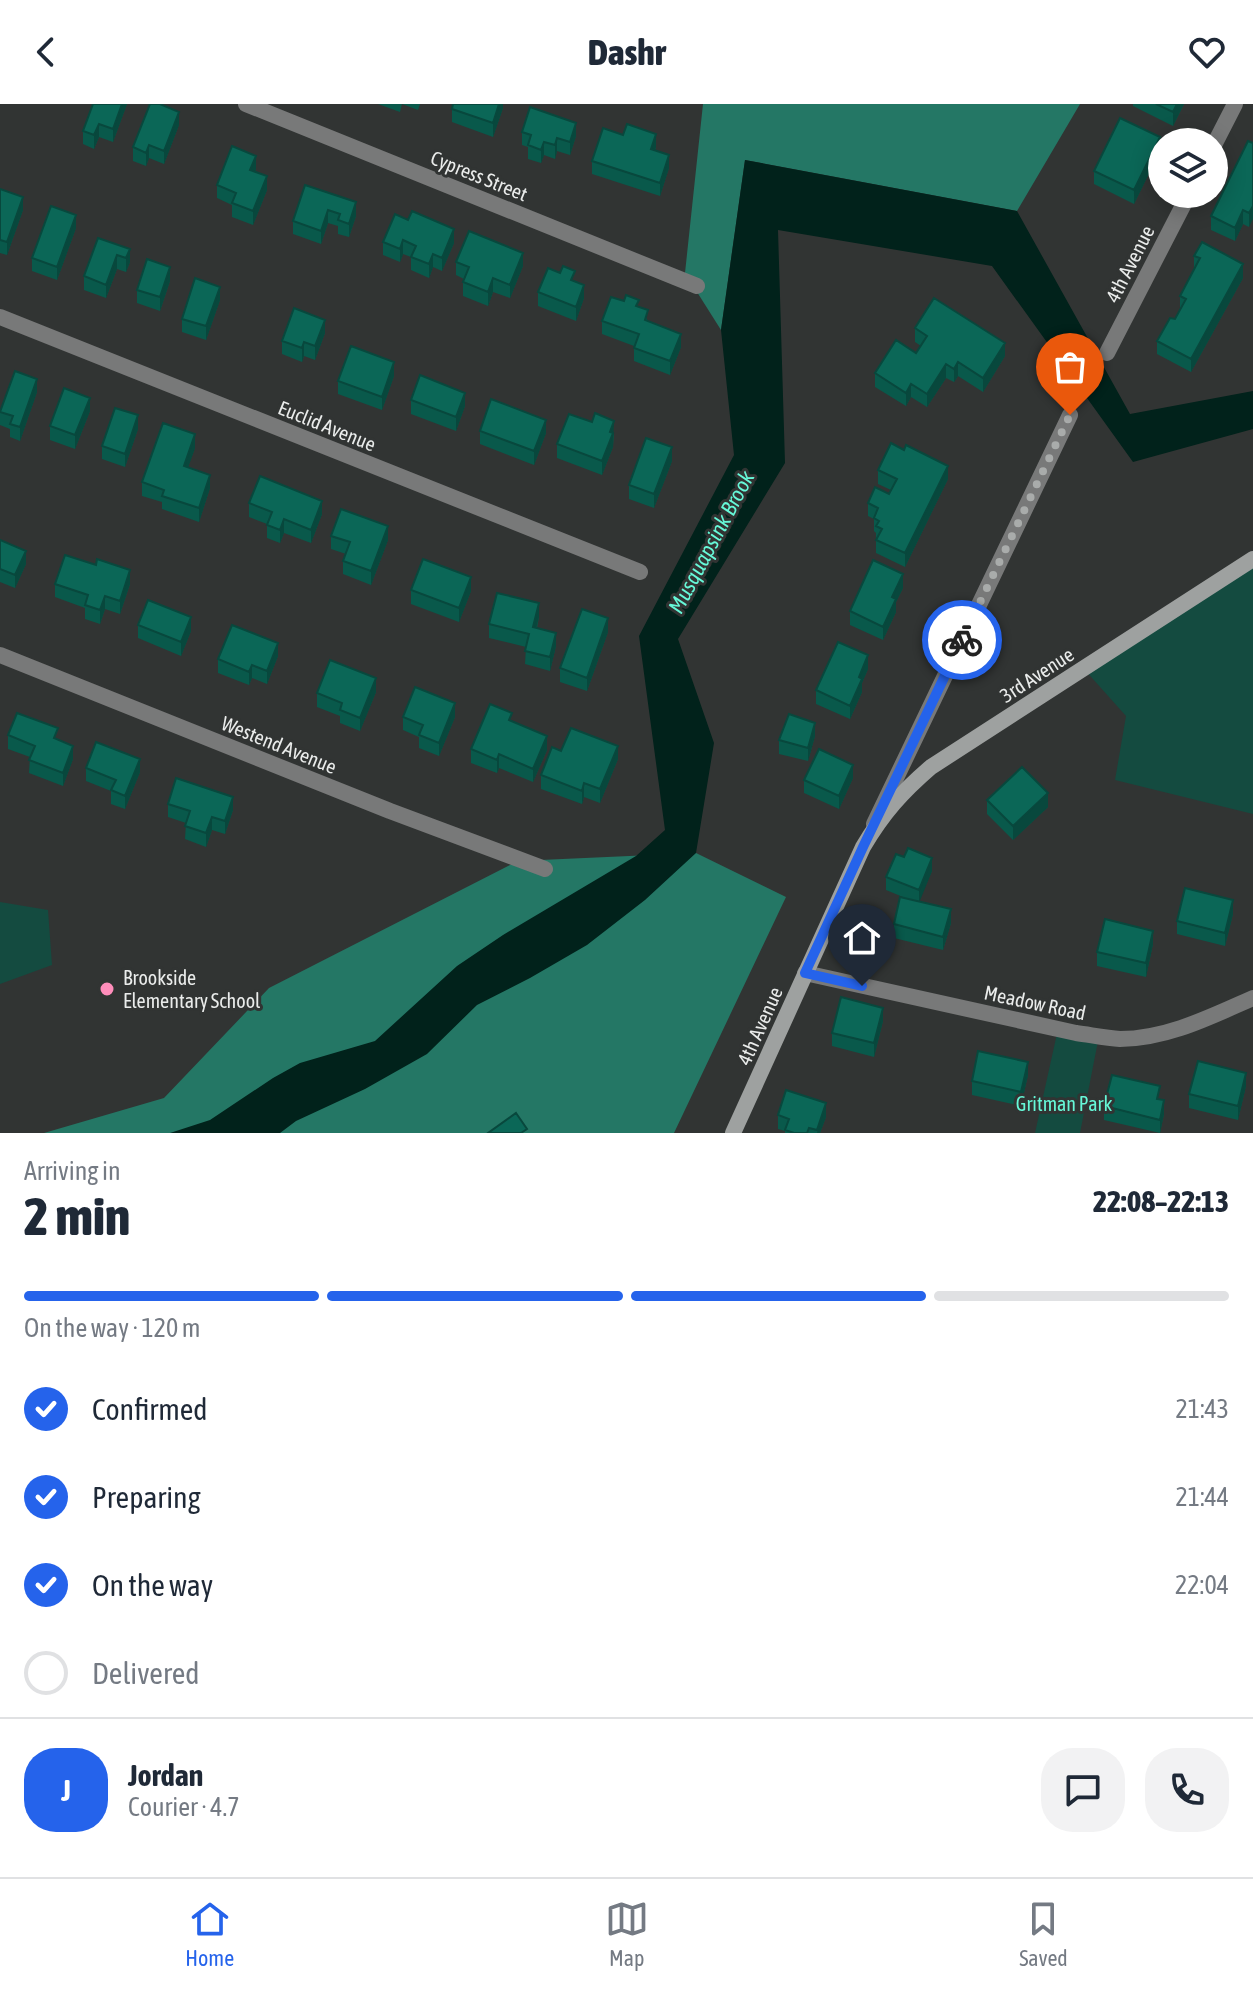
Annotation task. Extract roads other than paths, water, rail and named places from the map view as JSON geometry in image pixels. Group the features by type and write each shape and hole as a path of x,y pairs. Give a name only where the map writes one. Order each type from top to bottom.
{"main road":[{"name":"3rd Avenue","path":"863,847 902,792 931,767 1253,559"},
{"name":"4th Avenue","path":"733,1133 863,847"}],"street":[{"name":"Cypress Street","path":"246,104 697,286"},
{"path":"1223,128 1235,104"},
{"name":"4th Avenue","path":"1107,353 1182,208"},
{"name":"Euclid Avenue","path":"0,317 640,572"},
{"name":"4th Avenue","path":"863,847 1070,415"},
{"name":"Westend Avenue","path":"0,655 390,811 545,869"},
{"name":"Meadow Road","path":"805,973 1076,1033 1121,1039 1192,1025 1253,998"}],"water":[{"name":"Musquapsink Brook","path":"745,160 1017,211 1130,414 1253,391 1253,429 1133,462 992,266 778,230 785,463 678,639 714,743 696,853 645,900 587,945 477,1005 427,1054 365,1089 296,1121 280,1133 170,1133 210,1120 300,1063 375,1041 457,966 636,856 665,830 639,636 734,455 721,330"}],"place":[{"name":"Brookside Elementary School","path":"107,989"}],"park label":[{"name":"Gritman Park","path":"1064,1104"}]}
